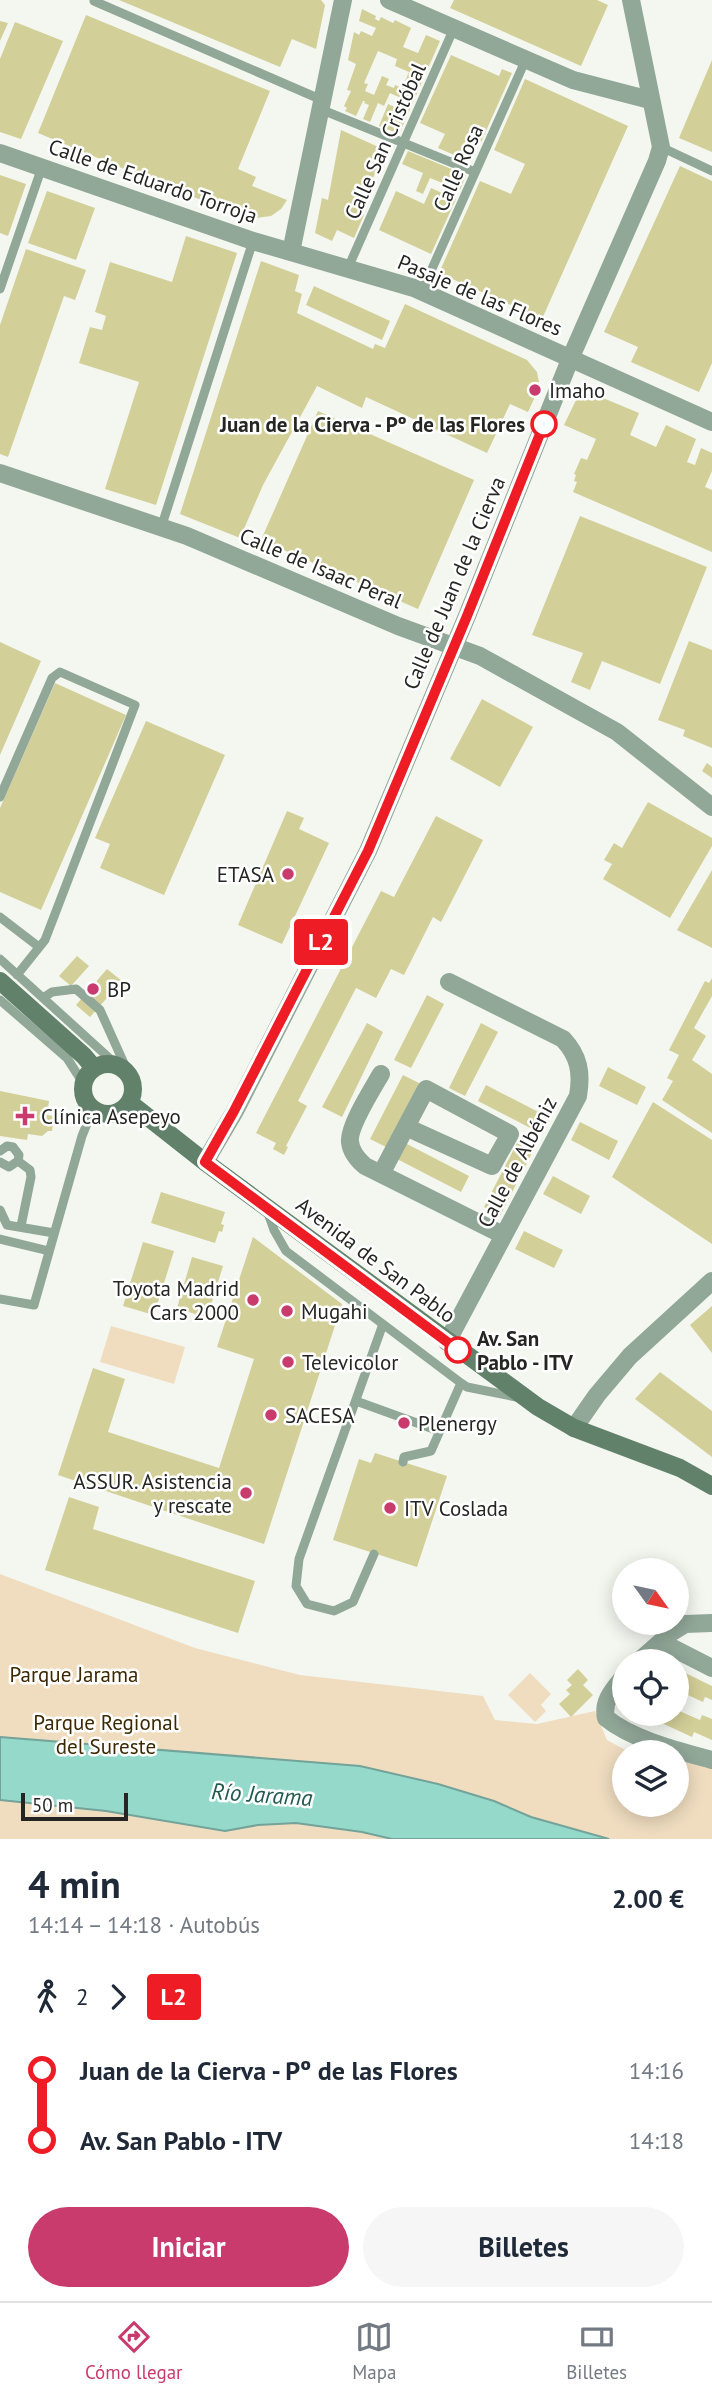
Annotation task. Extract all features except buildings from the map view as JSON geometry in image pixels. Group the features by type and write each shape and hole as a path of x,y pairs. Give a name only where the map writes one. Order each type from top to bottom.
{"street":[{"path":"291,252 343,0"},
{"path":"388,0 573,80 650,100"},
{"path":"631,0 660,147"},
{"name":"Calle de Juan de la Cierva","path":"205,1162 368,851 571,357 657,161 660,147"},
{"name":"Calle de Eduardo Torroja","path":"0,153 291,252"},
{"name":"Pasaje de las Flores","path":"291,252 422,291 712,422"},
{"name":"Calle de Isaac Peral","path":"0,473 187,536 398,626 480,656 617,732 712,807"},
{"path":"8,978 94,1068"},
{"name":"Calle de Albéniz","path":"447,1342 578,1096 580,1074 571,1048 563,1039 449,982"},
{"path":"106,1063 125,1073 134,1095 130,1103 119,1113 110,1115 93,1109 83,1093 86,1076 94,1068 106,1063"},
{"path":"381,1074 349,1141 356,1157 365,1166 503,1235"},
{"path":"381,1174 426,1089 510,1133 492,1166 406,1127"},
{"name":"Avenida de San Pablo","path":"130,1103 205,1162 526,1399 574,1428 680,1468 712,1486"},
{"path":"574,1428 597,1395 630,1356 712,1281"},
{"path":"653,1649 685,1624 712,1623"},
{"path":"661,1642 712,1668"},
{"path":"612,1691 604,1708 606,1718 612,1722"},
{"path":"619,1726 678,1751 712,1760"}],"lane":[{"path":"94,1 403,143 475,172"},
{"name":"Calle San Cristóbal","path":"348,268 454,28"},
{"name":"Calle Rosa","path":"422,291 526,60"},
{"path":"660,147 712,170"},
{"path":"0,289 42,167"},
{"path":"161,528 253,240"},
{"path":"0,797 52,678 60,673 135,705 45,940 8,978"},
{"path":"0,917 39,947"},
{"path":"0,959 8,978 43,999 125,1073"},
{"path":"43,999 52,992 76,989 100,1010 125,1073"},
{"path":"0,1000 67,1058 83,1083"},
{"path":"0,1299 34,1305 82,1136 93,1109"},
{"path":"0,1151 7,1146 13,1147 19,1155 18,1161 9,1167 0,1162"},
{"path":"18,1161 30,1171 31,1177 21,1226"},
{"name":"Avenida de San Pablo","path":"267,1208 274,1230 286,1251 461,1383 467,1387 526,1399"},
{"path":"0,1210 7,1225 54,1233"},
{"path":"0,1239 49,1251"},
{"path":"374,1553 353,1602 334,1611 307,1604 296,1587 299,1559 383,1324"},
{"path":"403,1462 404,1457 432,1451 461,1383"},
{"path":"356,1401 439,1431"}],"green space":[{"path":"111,1326 185,1347 174,1384 100,1362"},
{"name":"Parque Jarama","path":"0,1574 195,1648 300,1675 483,1696 495,1720 537,1724 595,1711 607,1740 612,1743 612,1817 689,1817 689,1759 712,1767 712,1839 0,1839"},
{"path":"530,1673 551,1694 541,1705 546,1711 535,1722 508,1695"}],"water":[{"name":"Río Jarama","path":"0,1737 360,1766 438,1784 494,1801 531,1817 609,1839 392,1839 296,1823 258,1825 225,1831 106,1811 0,1800"}],"bus line":[{"name":"L2","path":"458,1350 205,1162 368,851 544,424"}],"place":[{"name":"Imaho","path":"535,390"},
{"name":"Juan de la Cierva - Pº de las Flores","path":"544,424"},
{"name":"ETASA","path":"288,874"},
{"name":"BP","path":"93,989"},
{"name":"Clínica Asepeyo","path":"25,1116"},
{"name":"Toyota Madrid Cars 2000","path":"253,1300"},
{"name":"Mugahi","path":"287,1311"},
{"name":"Av. San Pablo - ITV","path":"458,1350"},
{"name":"Televicolor","path":"288,1362"},
{"name":"SACESA","path":"271,1415"},
{"name":"Plenergy","path":"404,1423"},
{"name":"ASSUR. Asistencia y rescate","path":"246,1493"},
{"name":"ITV Coslada","path":"390,1508"}],"park label":[{"name":"Parque Regional del Sureste","path":"106,1734"}]}
